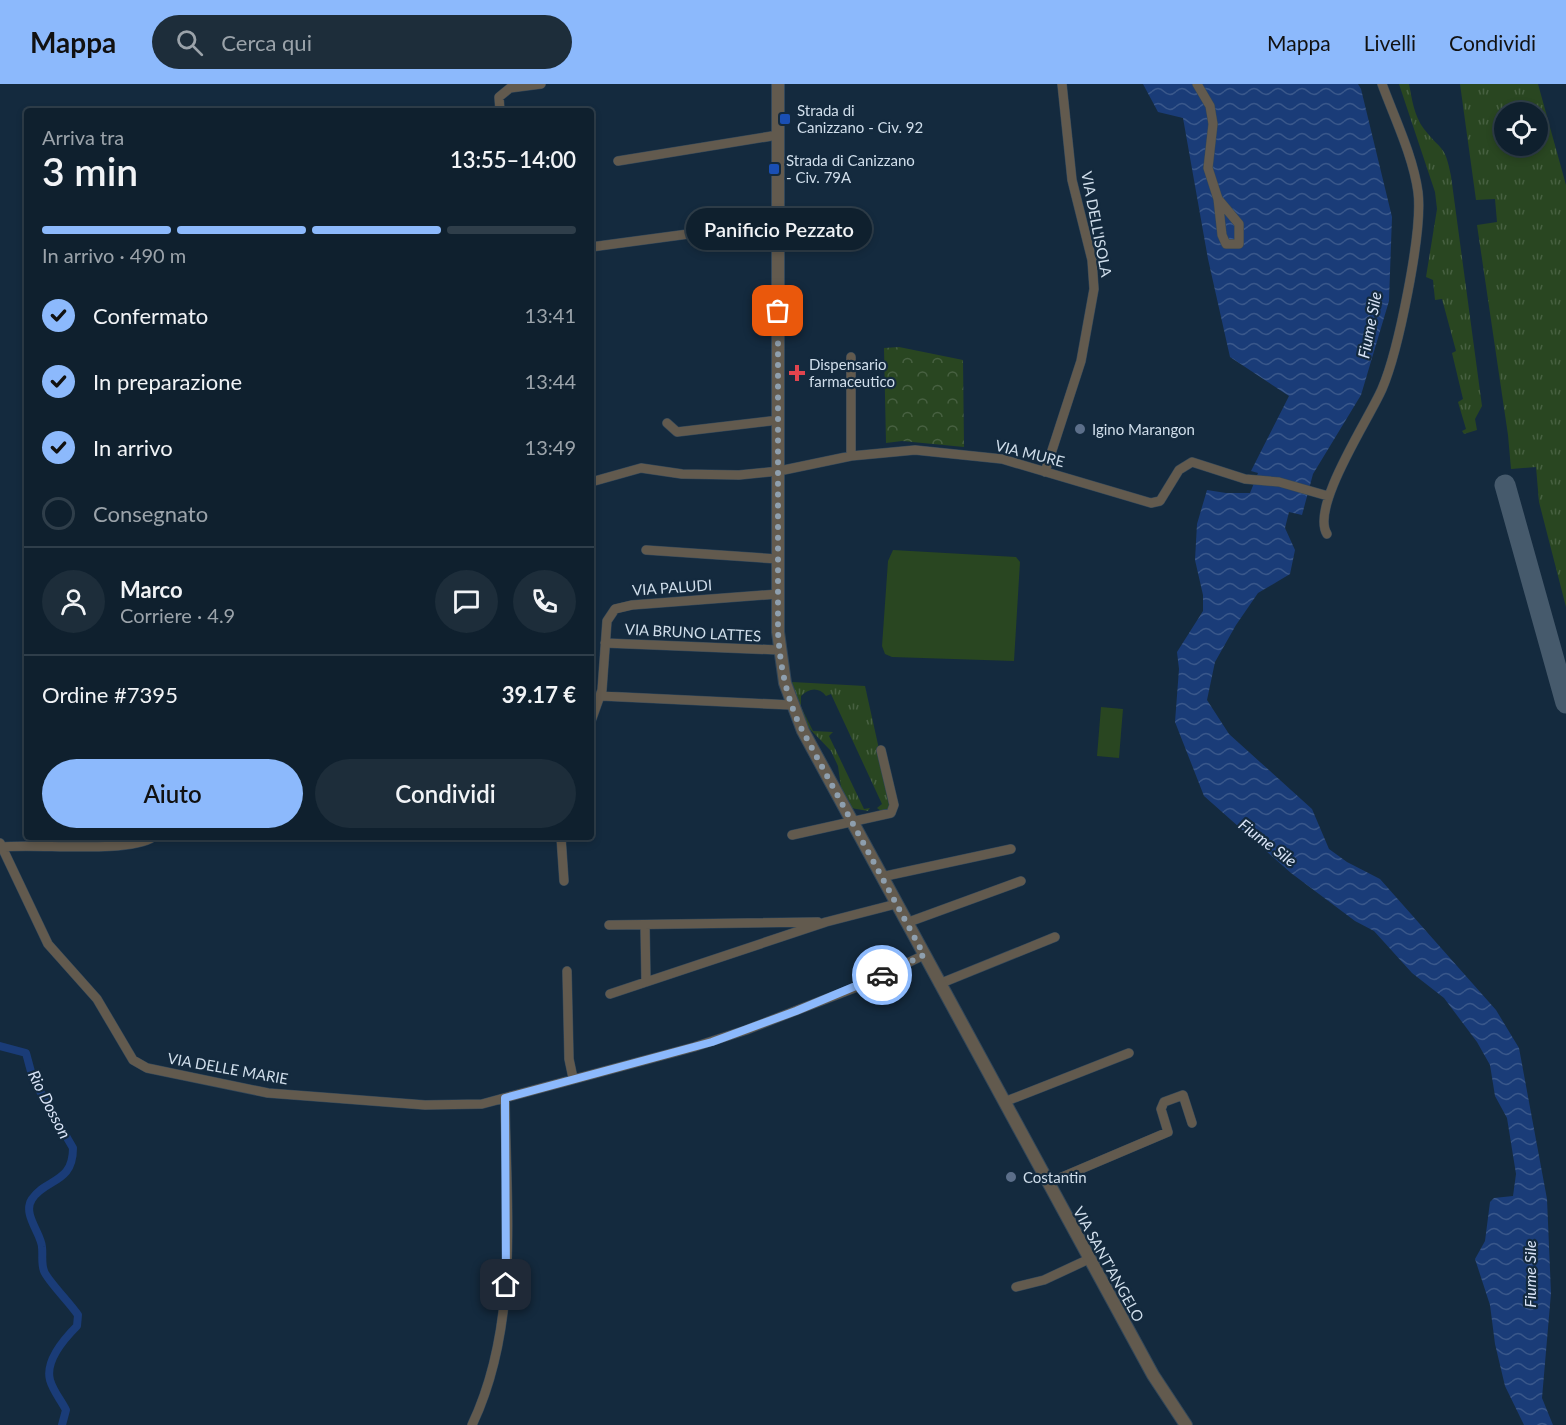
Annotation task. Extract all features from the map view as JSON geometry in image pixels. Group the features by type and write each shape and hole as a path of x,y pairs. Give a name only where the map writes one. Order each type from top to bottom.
{"street":[{"path":"500,108 499,97 510,88 541,84"},
{"name":"VIA SANT'ANGELO","path":"778,84 779,650 791,705 852,824 1160,1389 1186,1425"},
{"name":"VIA DELL'ISOLA","path":"1045,472 1081,361 1094,289 1092,260 1072,180 1062,84"},
{"path":"1197,84 1210,106 1213,124 1208,168 1218,199"},
{"path":"1328,534 1322,520 1328,496 1386,380 1416,236 1418,190 1382,84"},
{"path":"618,161 778,135"},
{"path":"594,247 778,222"},
{"path":"851,357 851,456"},
{"path":"667,423 677,432 779,420"},
{"name":"VIA MURE","path":"594,481 646,468 682,474 739,475 779,471 851,456 904,450 939,451 1002,459 1155,503 1163,498 1179,470 1189,463 1250,480 1276,482 1328,496"},
{"path":"646,550 778,559"},
{"name":"VIA PALUDI","path":"594,714 601,696 609,615 619,607 778,594"},
{"name":"VIA BRUNO LATTES","path":"605,643 779,650"},
{"path":"601,696 791,705"},
{"path":"792,835 852,824 893,811 881,750"},
{"path":"0,845 125,845 149,840"},
{"path":"561,840 564,881"},
{"name":"VIA DELLE MARIE","path":"0,845 48,944 97,999 122,1046 140,1065 268,1093 465,1106 505,1098 694,1047 746,1030 862,985 924,955"},
{"path":"881,877 1011,849"},
{"path":"906,923 1021,881"},
{"path":"610,994 826,922 896,904"},
{"path":"609,925 826,922"},
{"path":"645,925 646,982"},
{"path":"939,984 1055,937"},
{"path":"567,971 569,1059 573,1078"},
{"path":"1004,1102 1129,1053"},
{"path":"1048,1183 1168,1132 1161,1109 1164,1102 1182,1095 1192,1123"},
{"path":"472,1425 498,1358 506,1285 505,1098"},
{"path":"1016,1287 1044,1280 1089,1259"}],"green space":[{"path":"1399,84 1409,84 1418,119 1442,149 1451,176 1482,406 1475,419 1477,430 1464,434 1462,431 1466,429 1458,402 1463,399 1452,353 1456,351 1442,299 1435,300 1433,280 1426,277 1437,209 1435,192"},
{"path":"1460,84 1538,84 1543,102 1494,102 1494,156 1548,156 1548,120 1566,185 1566,607 1539,502 1536,467 1511,469 1477,225 1497,222 1495,199 1476,200"},
{"path":"899,347 963,360 964,447 902,441 886,443 884,348"},
{"path":"893,550 1016,557 1020,562 1014,661 892,657 885,654 882,646 888,561"},
{"path":"792,682 865,686 891,803 889,809 881,811 877,808 882,804 831,694 826,696 820,691 811,690 801,696 801,707 813,731 833,732 829,736 864,809 870,808 868,811 851,808 841,788 838,766 831,751 806,725"},
{"path":"1101,707 1123,709 1119,758 1097,756"}],"water":[{"name":"Fiume Sile","path":"1143,84 1358,84 1361,89 1392,217 1389,301 1361,395 1313,474 1302,515 1289,512 1285,528 1295,550 1290,574 1258,593 1236,625 1215,662 1207,700 1229,734 1312,809 1329,849 1347,862 1380,879 1496,1010 1519,1048 1547,1199 1551,1293 1542,1398 1553,1425 1524,1425 1505,1386 1495,1344 1490,1305 1475,1259 1485,1241 1490,1202 1494,1198 1513,1196 1516,1174 1507,1118 1495,1096 1490,1065 1477,1042 1444,998 1412,973 1374,931 1355,921 1291,873 1204,796 1175,722 1179,669 1177,652 1203,611 1203,595 1195,560 1197,524 1207,490 1250,493 1258,473 1251,471 1289,396 1230,357 1208,259 1183,118 1158,112"}],"waterway":[{"name":"Rio Dosson","path":"0,1046 26,1053 33,1079 73,1148 69,1168 58,1179 38,1192 32,1199 29,1211 41,1242 44,1271 78,1315 77,1326 57,1350 50,1365 50,1380 66,1410 62,1425"}],"taxiway":[{"path":"1505,485 1566,703"}],"way so far":[{"path":"778,311 778,632 781,661 791,705 800,726 924,955 882,975"}],"place":[{"name":"Strada di Canizzano - Civ. 92","path":"785,119"},
{"name":"Strada di Canizzano - Civ. 79A","path":"774,169"},
{"name":"Panificio Pezzato","path":"778,311"},
{"name":"Dispensario farmaceutico","path":"797,373"},
{"name":"Igino Marangon","path":"1080,429"},
{"name":"Costantin","path":"1011,1177"}],"route":[{"path":"506,1285 505,1098 712,1042 862,985 882,975"}]}
